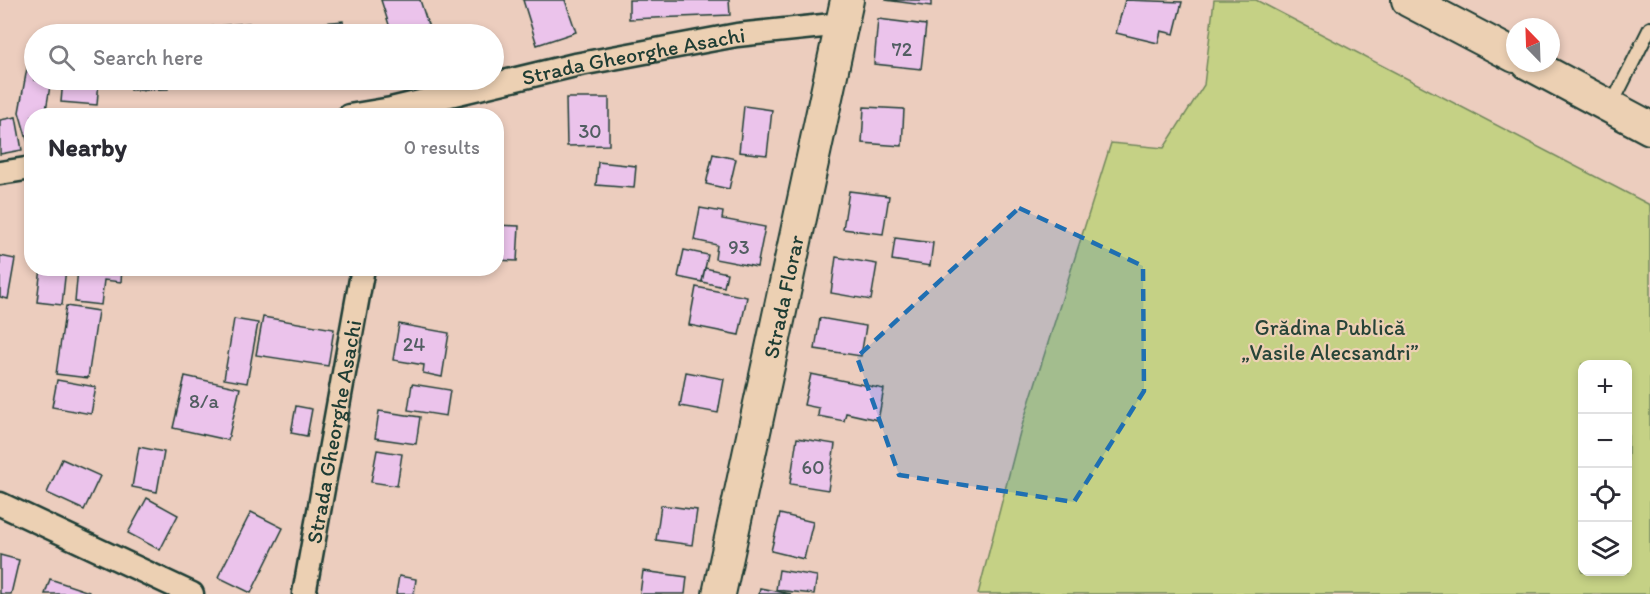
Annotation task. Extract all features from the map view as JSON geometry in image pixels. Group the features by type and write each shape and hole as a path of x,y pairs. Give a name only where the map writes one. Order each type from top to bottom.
{"street":[{"path":"1408,0 1506,51"},
{"name":"Strada Gheorghe Asachi","path":"504,83 575,65 845,12"},
{"name":"Strada Florar","path":"719,594 845,12"},
{"path":"1545,72 1650,128"},
{"name":"Strada Gheorghe Asachi","path":"407,108 477,90"},
{"path":"0,174 24,170"},
{"name":"Strada Gheorghe Asachi","path":"304,594 362,276"},
{"path":"0,504 192,594"}],"lane":[{"path":"1611,107 1650,28"}],"highlighted area":[{"path":"1019,208 1143,266 1144,391 1074,502 899,475 857,357"}],"green space":[{"name":"Grădina Publică „Vasile Alecsandri”","path":"1214,0 1256,0 1650,205 1650,594 978,594 1020,432 1111,143 1164,148 1204,85"}],"building":[{"path":"381,0 420,0 428,24 389,24"},
{"path":"523,0 565,0 576,32 537,45"},
{"path":"629,0 729,0 730,15 629,19"},
{"path":"885,0 931,0 931,6"},
{"path":"1125,0 1182,2 1174,34 1161,31 1158,43 1116,33"},
{"path":"878,19 926,25 921,69 874,64"},
{"path":"343,21 343,24 311,24"},
{"path":"24,85 24,90 49,90 46,108 24,108 24,129 19,112"},
{"path":"62,90 98,90 97,105 61,102"},
{"path":"566,98 609,98 609,145 567,146"},
{"path":"744,106 772,110 767,155 739,152"},
{"path":"864,107 904,109 902,146 862,143"},
{"path":"16,117 22,150 0,154 0,120"},
{"path":"713,154 736,159 729,189 706,184"},
{"path":"598,162 636,166 634,188 596,185"},
{"path":"849,191 889,196 883,234 843,229"},
{"path":"700,208 723,212 722,219 765,227 757,267 715,259 717,245 694,240"},
{"path":"504,225 519,226 517,261 504,260"},
{"path":"895,238 933,243 930,266 892,260"},
{"path":"684,250 708,255 702,282 678,277"},
{"path":"0,256 15,259 8,299 0,297"},
{"path":"836,257 877,264 871,300 831,293"},
{"path":"705,268 727,273 724,287 702,282"},
{"path":"40,276 65,276 62,305 37,302"},
{"path":"77,276 121,276 121,282 104,280 101,305 75,302"},
{"path":"696,287 747,297 739,335 689,325"},
{"path":"66,306 98,311 88,378 56,374"},
{"path":"263,317 334,329 328,366 256,355"},
{"path":"820,318 866,326 861,356 815,349"},
{"path":"234,319 258,323 247,383 224,379"},
{"path":"399,324 449,333 442,377 423,373 424,365 393,360"},
{"path":"686,372 724,379 718,413 680,406"},
{"path":"811,374 884,389 878,420 846,413 844,421 818,416 819,408 804,405"},
{"path":"185,376 240,388 228,440 173,428"},
{"path":"57,380 96,387 91,414 52,407"},
{"path":"412,384 450,390 446,416 408,410"},
{"path":"296,406 312,409 307,436 291,433"},
{"path":"379,411 420,417 416,444 375,438"},
{"path":"797,438 835,444 828,490 790,484"},
{"path":"139,447 164,452 157,492 132,487"},
{"path":"377,450 402,454 397,486 371,482"},
{"path":"62,459 100,476 84,510 47,493"},
{"path":"147,498 178,515 160,550 128,533"},
{"path":"661,505 697,510 692,545 656,540"},
{"path":"251,512 283,528 251,593 218,577"},
{"path":"780,514 813,522 804,559 771,551"},
{"path":"0,555 19,560 11,594 0,594"},
{"path":"779,570 817,576 814,594 776,590"},
{"path":"643,571 687,577 685,594 640,594"},
{"path":"399,576 416,579 414,594 396,594"},
{"path":"50,579 89,592 89,594 45,594"},
{"path":"760,588 791,594 759,594"}]}
